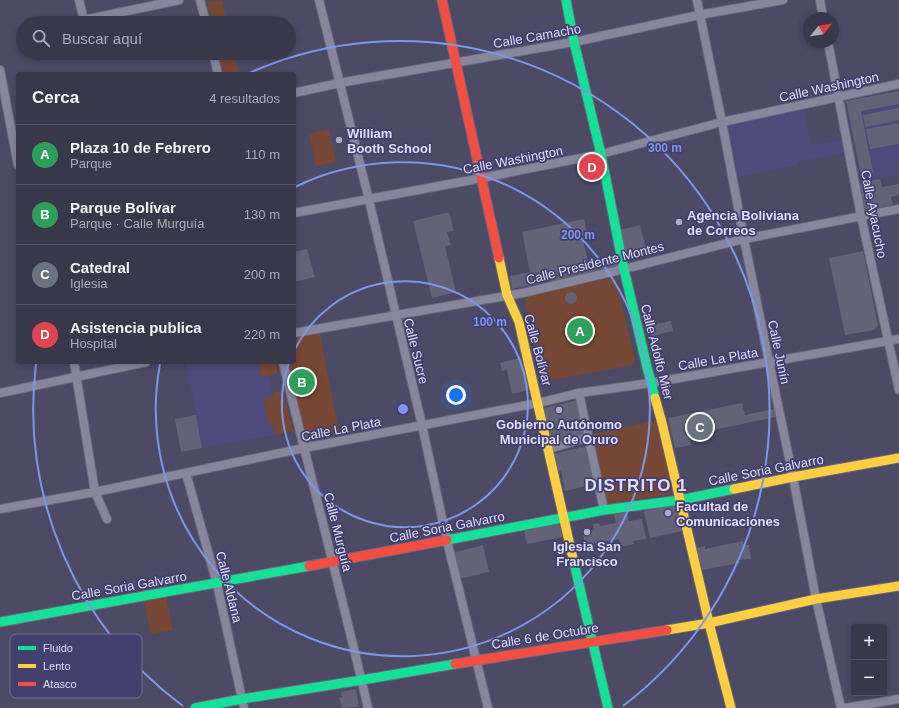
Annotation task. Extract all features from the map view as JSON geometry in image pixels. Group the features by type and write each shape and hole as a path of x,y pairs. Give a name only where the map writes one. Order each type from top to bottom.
{"main road":[{"name":"Calle Bolívar","path":"442,0 507,295 519,322 608,708"},
{"name":"Calle Adolfo Mier","path":"566,0 574,42 601,154 624,269 709,623 731,708"},
{"name":"Calle Soria Galvarro","path":"0,622 217,584 252,576 447,541 564,517 680,500 793,477 899,458"},
{"name":"Calle 6 de Octubre","path":"195,708 243,704 362,680 476,660 709,623 816,599 899,586"}],"street":[{"path":"79,0 83,16"},
{"path":"103,16 179,0"},
{"path":"200,0 204,16"},
{"name":"Calle Sucre","path":"319,0 369,200 422,426 447,541 488,708"},
{"name":"Calle Junín","path":"697,0 793,477 816,599 841,708"},
{"name":"Calle Camacho","path":"296,93 339,83 574,42 700,15 783,0"},
{"path":"820,0 822,12"},
{"name":"Calle Ayacucho","path":"829,48 861,216 899,390"},
{"path":"215,60 218,72"},
{"path":"0,70 16,154"},
{"name":"Calle Washington","path":"296,213 369,200 601,154 722,122 899,84"},
{"name":"Calle Presidente Montes","path":"296,333 523,293 744,239 899,209"},
{"name":"Calle La Plata","path":"0,509 95,492 304,448 538,403 579,393 651,383 899,338"},
{"path":"74,364 95,492 107,520"},
{"path":"0,392 136,364"},
{"name":"Calle Murguía","path":"283,364 368,708"},
{"path":"579,393 604,510"},
{"path":"549,449 588,437"},
{"name":"Calle Aldana","path":"186,473 217,584 243,704"},
{"path":"846,708 899,699"}],"shaded area":[{"path":"222,0 225,16 210,16 207,2"},
{"path":"221,60 236,60 239,72 224,72"},
{"path":"899,91 899,175 862,182 846,101"},
{"path":"804,110 811,145 842,140 844,153 798,162 798,165 738,177 729,129 732,124"},
{"path":"329,129 336,162 316,166 309,134"},
{"path":"612,278 616,281 635,360 632,365 547,381 543,379 525,301 528,294"},
{"path":"319,329 339,431 306,437 288,364 296,364 296,333"},
{"path":"186,364 258,364 261,377 269,376 273,397 264,399 269,424 273,423 275,435 202,448"},
{"path":"258,364 276,364 278,373 261,377"},
{"path":"283,391 293,431 275,435 273,424 269,424 264,399 273,397 272,393"},
{"path":"658,420 673,490 670,494 607,504 592,434"},
{"path":"166,597 173,630 151,634 144,601"}],"building":[{"path":"899,91 899,104 861,111 873,172 861,175 846,101"},
{"path":"899,108 899,120 865,127 863,115"},
{"path":"899,123 899,144 870,149 866,129"},
{"path":"880,179 882,187 899,184 899,195 891,197 893,205 866,210 864,208 860,186 862,182"},
{"path":"449,212 454,231 447,232 451,245 445,246 456,292 432,298 413,221"},
{"path":"584,219 587,235 582,236 588,261 615,255 618,268 512,289 510,276 530,272 522,232"},
{"path":"640,225 647,253 629,257 625,254 620,230"},
{"path":"307,249 315,277 296,282 296,252"},
{"path":"863,251 878,326 874,330 845,335 829,258"},
{"path":"571,292 575,294 577,298 575,302 571,304 567,302 565,298 567,294"},
{"path":"671,321 673,331 648,337 646,326"},
{"path":"521,358 529,390 512,394 507,370 502,371 500,363"},
{"path":"574,401 577,402 585,437 550,444 543,412 545,408"},
{"path":"742,403 745,415 774,409 776,417 689,435 691,445 675,448 668,418"},
{"path":"196,415 202,448 181,452 175,419"},
{"path":"588,446 594,484 565,491 561,471 556,472 552,454"},
{"path":"677,504 682,531 650,538 644,511"},
{"path":"626,508 629,521 642,519 646,539 633,541 634,544 621,547 619,539 585,545 583,535 592,533 591,531 594,530 593,524 599,523 600,526 616,523 613,510"},
{"path":"557,524 560,526 563,537 527,544 524,530"},
{"path":"743,541 744,545 749,545 751,559 738,560 740,563 702,570 696,548 705,546 705,549"},
{"path":"483,545 489,572 459,579 452,553"},
{"path":"356,689 359,707 342,708 339,698 342,697 341,692"}],"traffic: fast":[{"path":"566,0 574,42 601,154 623,265 655,398"},
{"path":"447,540 604,510 680,500 734,489"},
{"path":"574,563 608,708"},
{"path":"0,622 309,566"},
{"path":"195,708 455,664"}],"traffic: slow":[{"path":"499,258 507,295 519,322 574,563"},
{"path":"655,398 731,708"},
{"path":"734,489 899,458"},
{"path":"667,630 709,623 816,599 899,586"}],"traffic: jam":[{"path":"442,0 499,258"},
{"path":"309,566 447,540"},
{"path":"455,664 667,630"}],"place":[{"name":"William Booth School","path":"339,140"},
{"name":"Asistencia publica","path":"592,167"},
{"name":"Agencia Boliviana de Correos","path":"679,222"},
{"name":"Plaza 10 de Febrero","path":"580,331"},
{"name":"Parque Bolívar","path":"302,382"},
{"name":"Gobierno Autónomo Municipal de Oruro","path":"559,410"},
{"name":"Catedral","path":"700,427"},
{"name":"Facultad de Comunicaciones","path":"668,513"},
{"name":"Iglesia San Francisco","path":"587,532"}],"district":[{"name":"DISTRITO 1","path":"636,485"}]}
